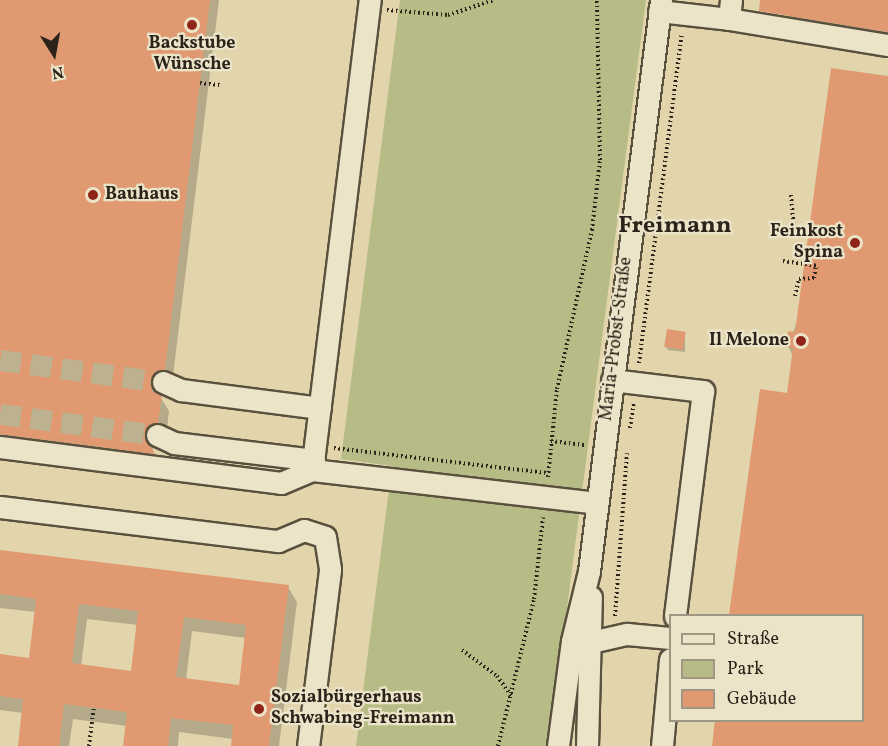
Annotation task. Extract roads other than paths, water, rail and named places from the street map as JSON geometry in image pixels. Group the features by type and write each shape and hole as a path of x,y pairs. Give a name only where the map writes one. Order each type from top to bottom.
{"street":[{"path":"0,447 281,483 314,458 370,4"},
{"path":"660,5 730,10 888,45"},
{"name":"Maria-Probst-Straße","path":"558,746 572,641 589,571 660,5"},
{"path":"612,380 703,391 675,614"},
{"path":"172,386 320,408"},
{"path":"166,439 314,458 597,503"},
{"path":"0,507 278,541 304,530 325,537 330,570 308,746"},
{"name":"Maria-Probst-Straße","path":"587,746 591,642 589,571"},
{"path":"591,642 627,634 669,638"},
{"path":"662,746 669,670"}],"tunnel":[{"path":"0,360 163,382"},
{"path":"0,414 157,435"}],"place":[{"name":"Backstube Wünsche","path":"192,25"},
{"name":"Bauhaus","path":"93,195"},
{"name":"Feinkost Spina","path":"855,243"},
{"name":"Il Melone","path":"801,341"},
{"name":"Sozialbürgerhaus Schwabing-Freimann","path":"259,709"}],"district":[{"name":"Freimann","path":"675,227"}]}
